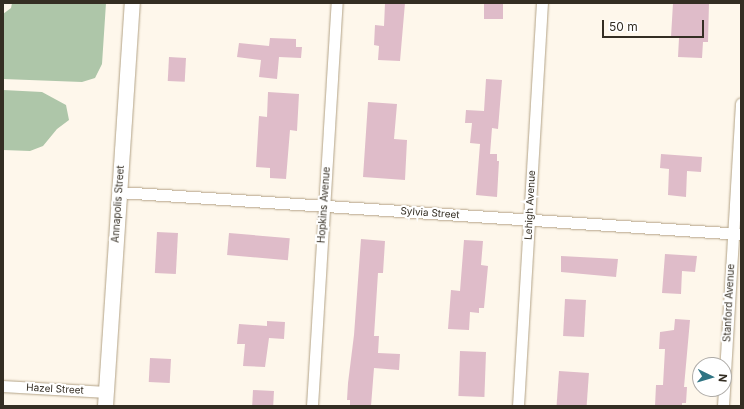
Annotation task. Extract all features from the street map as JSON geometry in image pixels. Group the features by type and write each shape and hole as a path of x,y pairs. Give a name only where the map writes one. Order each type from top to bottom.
{"street":[{"name":"Annapolis Street","path":"106,399 132,3"},
{"name":"Hopkins Avenue","path":"312,406 337,3"},
{"name":"Lehigh Avenue","path":"518,406 542,3"},
{"name":"Stanford Avenue","path":"723,406 737,234 741,104"},
{"name":"Sylvia Street","path":"119,192 737,234"},
{"name":"Hazel Street","path":"3,386 106,399"}],"green space":[{"path":"12,3 106,3 102,64 95,78 82,82 3,79 3,14 11,8"},
{"path":"3,90 42,92 66,105 69,120 57,129 43,146 30,151 3,150"}],"building":[{"path":"385,3 405,3 400,61 378,60 379,46 374,45 375,25 384,26"},
{"path":"484,3 503,3 503,19 484,19"},
{"path":"673,3 709,3 708,42 703,42 702,58 678,57 679,38 671,37"},
{"path":"270,38 296,39 296,47 302,47 301,58 279,57 277,79 259,77 261,60 237,57 239,43 269,46"},
{"path":"169,57 186,58 185,82 168,81"},
{"path":"486,79 502,80 498,129 492,128 490,154 497,154 497,161 499,161 497,197 476,195 480,144 470,143 472,123 465,123 466,110 484,111"},
{"path":"268,92 299,94 297,131 290,130 286,179 270,178 270,168 256,167 259,116 267,117"},
{"path":"368,102 397,104 394,139 407,140 405,180 363,177"},
{"path":"661,154 702,157 701,172 687,171 686,197 668,195 669,169 660,168"},
{"path":"157,232 178,233 176,274 155,273"},
{"path":"229,233 290,238 288,260 227,255"},
{"path":"361,239 385,241 383,273 378,273 374,336 379,336 378,353 400,354 399,370 374,368 371,406 350,406 350,400 347,400 348,383 354,335"},
{"path":"464,240 483,241 481,265 488,266 484,308 479,308 479,313 470,312 469,330 448,329 451,290 460,291"},
{"path":"665,254 697,256 695,272 682,271 681,294 662,293"},
{"path":"561,256 618,259 616,277 561,272"},
{"path":"565,299 586,300 584,337 563,336"},
{"path":"675,319 690,320 684,387 687,387 686,403 682,403 682,406 655,406 656,385 663,385 665,349 659,349 660,332 674,330"},
{"path":"267,321 285,322 284,339 269,338 265,367 243,366 245,344 237,344 239,324 267,326"},
{"path":"460,351 486,352 484,397 458,396"},
{"path":"150,358 171,359 170,383 149,382"},
{"path":"559,371 589,373 587,406 557,406"},
{"path":"253,390 274,391 273,406 252,406"}]}
